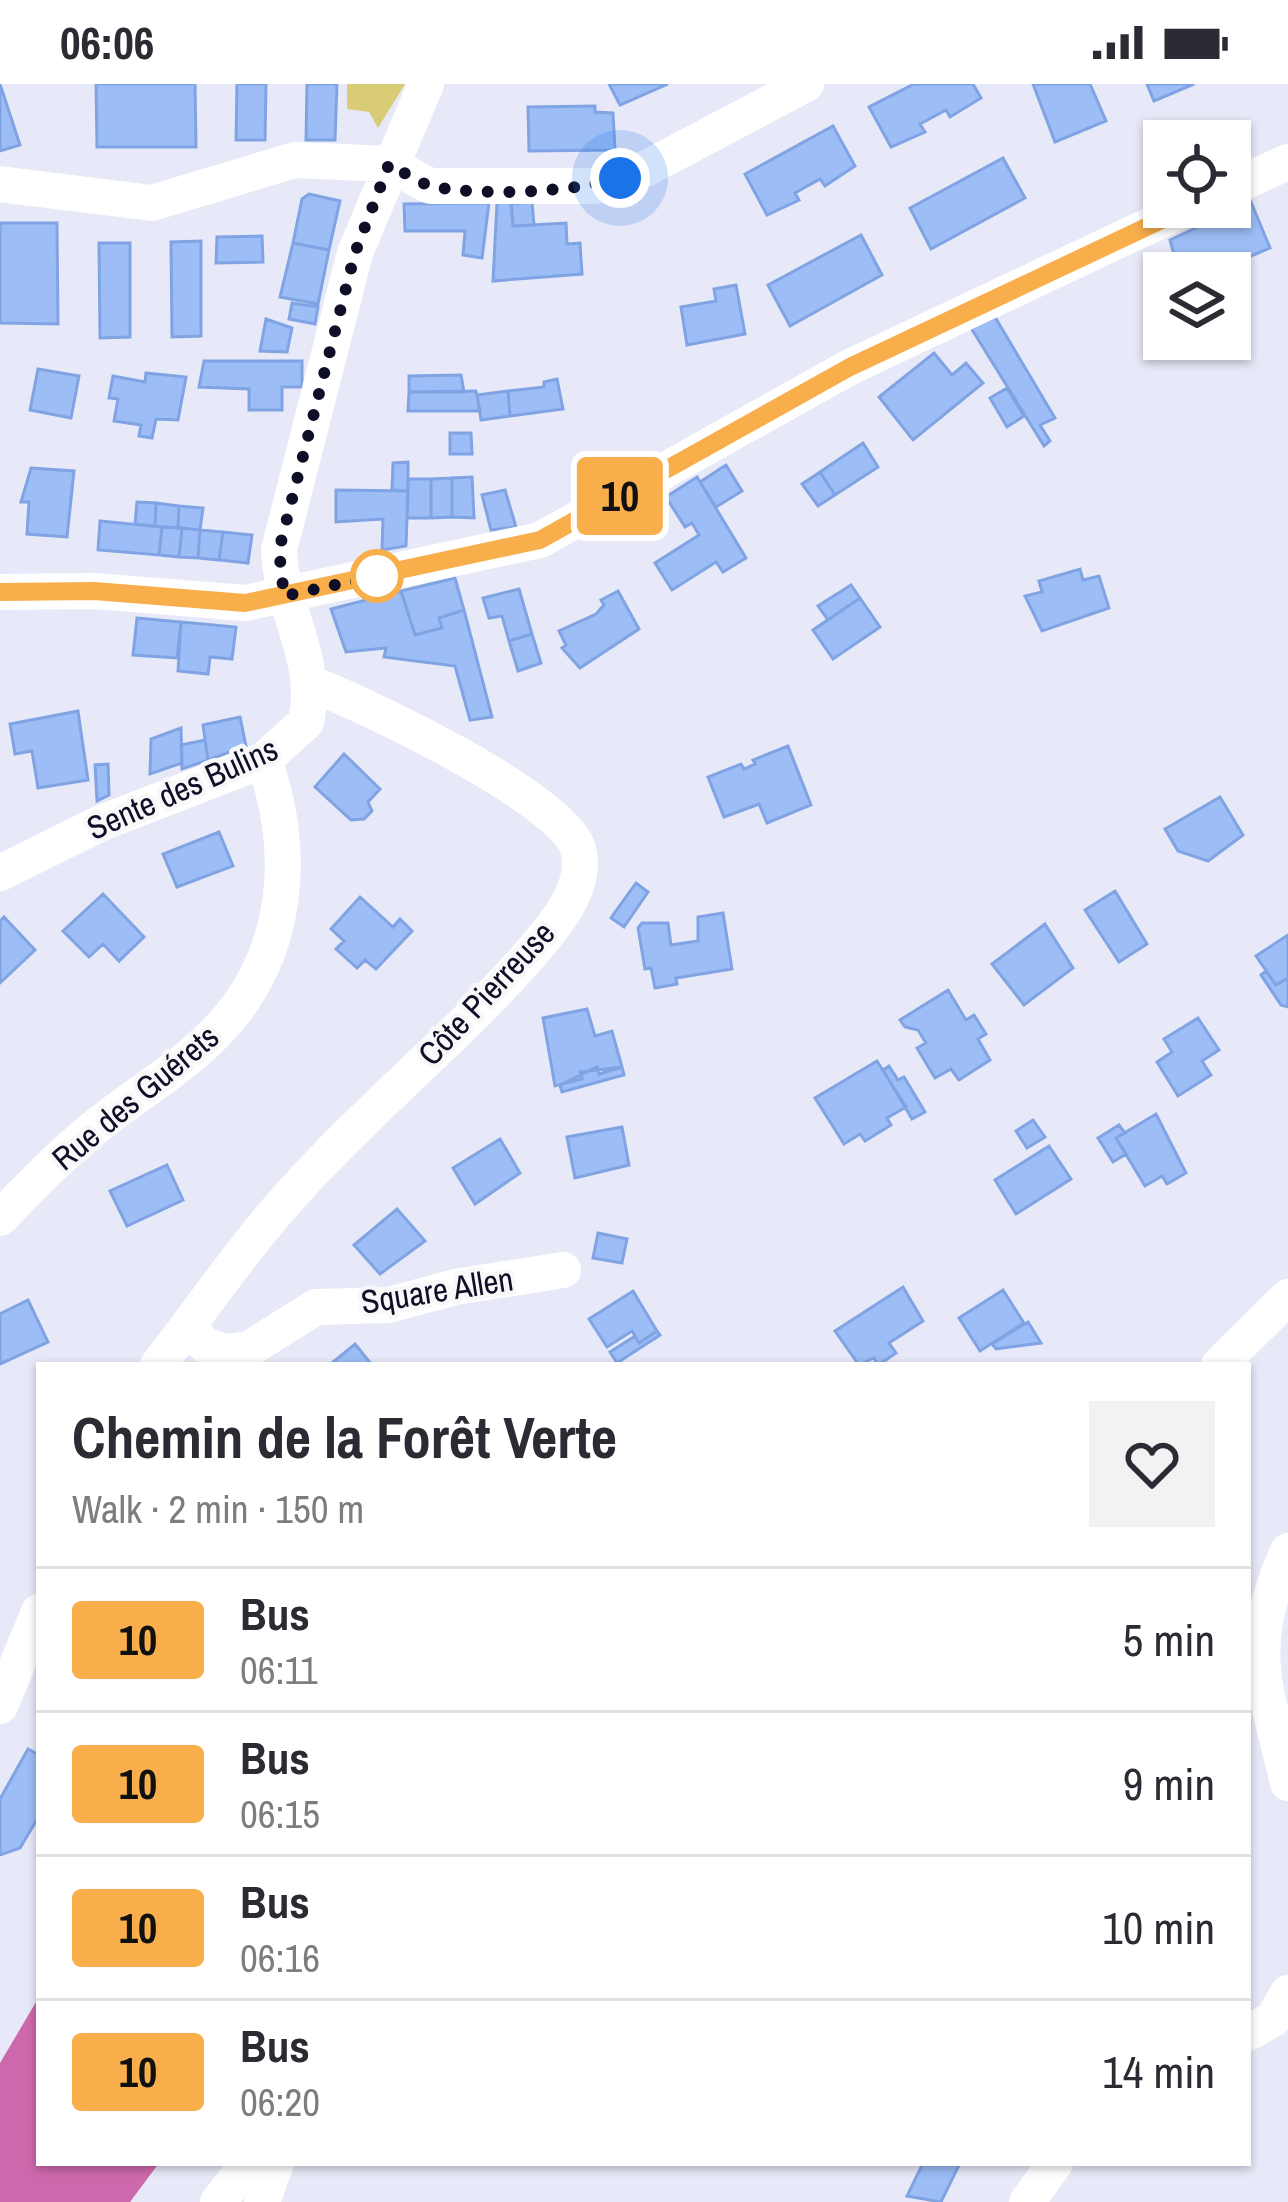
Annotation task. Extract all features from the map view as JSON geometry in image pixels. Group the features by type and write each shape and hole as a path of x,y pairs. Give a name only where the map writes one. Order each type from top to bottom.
{"street":[{"path":"311,684 284,596 279,550 355,253 426,84"},
{"path":"0,184 152,203 295,160 389,164 430,186 595,186 645,170 806,84"},
{"path":"1251,179 1288,162"},
{"path":"0,592 94,591 235,603 540,540 850,367 1145,228"},
{"name":"Sente des Bulins","path":"0,873 118,816 264,760 306,722 311,684"},
{"name":"Côte Pierreuse","path":"160,1362 250,1241 301,1183 537,946 578,880 580,853 568,827 380,712 311,684"},
{"name":"Rue des Guérets","path":"0,1218 91,1130 220,1028 247,992 266,957 285,877 283,833 264,760"},
{"name":"Square Allen","path":"188,1327 206,1345 225,1352 250,1349 316,1307 389,1305 455,1287 563,1270"},
{"path":"1222,1362 1288,1297"},
{"path":"1288,1551 1259,1631 1263,1676 1288,1783"},
{"path":"0,1706 36,1619"},
{"path":"1251,2031 1273,2019 1288,1993"},
{"path":"218,2202 247,2166"},
{"path":"262,2202 274,2166"},
{"path":"1027,2202 1053,2166"}],"shaded area":[{"path":"347,84 405,84 378,128 369,112 347,109"},
{"path":"36,2002 36,2166 157,2166 130,2202 0,2202 0,2063"}],"building":[{"path":"0,84 20,145 0,151"},
{"path":"96,84 195,84 196,147 97,147"},
{"path":"237,84 266,84 265,140 236,140"},
{"path":"307,84 337,84 335,140 306,140"},
{"path":"609,84 668,84 620,105"},
{"path":"914,84 973,84 981,98 950,117 946,110 920,124 925,132 891,147 869,107"},
{"path":"1033,84 1090,84 1106,121 1055,142"},
{"path":"1147,84 1194,84 1154,101"},
{"path":"595,106 595,112 613,113 615,150 529,151 528,107"},
{"path":"833,126 855,166 825,186 820,179 795,193 799,200 767,215 745,174"},
{"path":"1003,158 1025,198 931,249 910,208"},
{"path":"309,194 340,201 329,250 293,243 302,199"},
{"path":"511,200 513,226 566,223 567,244 580,243 582,274 493,281 497,203"},
{"path":"532,202 534,225 513,226 511,204"},
{"path":"1251,202 1270,248 1251,256 1251,252 1173,252 1170,240 1196,228 1251,228"},
{"path":"489,203 482,258 463,255 465,231 405,231 404,204"},
{"path":"0,223 57,223 58,324 0,323"},
{"path":"861,235 882,275 790,326 768,285"},
{"path":"262,236 263,262 216,263 217,237"},
{"path":"201,241 201,336 172,337 171,242"},
{"path":"99,243 130,243 130,337 100,338"},
{"path":"293,243 329,250 318,304 280,297"},
{"path":"736,285 745,334 687,345 681,307 716,301 714,289"},
{"path":"292,303 318,307 315,324 289,319"},
{"path":"995,317 1055,418 1040,425 1050,441 1044,446 971,328"},
{"path":"266,319 292,328 287,352 260,351"},
{"path":"934,353 952,375 966,363 983,383 913,440 879,397"},
{"path":"204,361 302,361 302,387 282,387 282,410 249,410 249,389 199,387"},
{"path":"38,369 79,376 71,418 30,410"},
{"path":"146,373 186,377 178,420 156,419 152,438 139,436 141,425 114,421 118,399 109,398 113,376 145,382"},
{"path":"461,375 464,392 409,392 409,376"},
{"path":"557,379 563,409 510,416 508,391 544,387 544,382"},
{"path":"1007,388 1024,416 1007,427 990,398"},
{"path":"476,391 480,411 408,411 409,392"},
{"path":"508,391 510,416 481,420 477,395"},
{"path":"450,433 471,433 472,454 450,454"},
{"path":"863,443 878,467 835,495 820,472"},
{"path":"408,462 408,491 392,490 393,463"},
{"path":"726,465 742,491 716,507 700,482"},
{"path":"31,468 74,471 67,537 27,534 29,502 21,502"},
{"path":"820,472 835,495 818,506 802,484"},
{"path":"472,477 474,518 452,517 452,478"},
{"path":"697,477 746,558 723,572 716,562 672,590 655,563 699,535 692,523 685,527 666,497"},
{"path":"452,478 452,517 431,518 431,479"},
{"path":"408,479 431,479 431,518 407,518"},
{"path":"336,490 408,491 406,546 382,550 383,519 336,522"},
{"path":"505,490 516,527 491,530 482,495"},
{"path":"137,502 156,503 155,526 135,524"},
{"path":"156,503 179,506 178,528 155,526"},
{"path":"179,506 203,508 200,530 178,528"},
{"path":"100,521 162,527 159,555 98,550"},
{"path":"162,527 182,528 179,557 159,555"},
{"path":"182,528 200,530 198,558 179,557"},
{"path":"200,530 223,532 219,560 198,558"},
{"path":"223,532 252,535 248,563 219,560"},
{"path":"1080,569 1083,580 1099,576 1109,608 1042,631 1025,596 1042,592 1039,581"},
{"path":"455,578 464,610 439,618 442,628 415,635 401,591"},
{"path":"851,585 860,598 828,620 818,606"},
{"path":"519,589 532,634 509,641 502,616 489,618 483,598"},
{"path":"401,591 415,635 442,628 439,618 464,610 492,717 470,720 455,666 384,657 386,648 346,652 331,609"},
{"path":"618,591 639,629 580,668 562,648 566,645 559,631 596,614 604,605 601,600"},
{"path":"860,598 880,627 833,659 813,630"},
{"path":"137,618 181,622 177,658 133,655"},
{"path":"181,622 236,627 232,659 210,657 208,674 178,671"},
{"path":"532,634 541,663 518,671 509,641"},
{"path":"78,711 88,780 38,788 32,751 15,754 10,724"},
{"path":"240,717 246,746 208,760 203,725"},
{"path":"181,728 182,763 150,774 151,739"},
{"path":"205,740 208,760 182,769 181,745"},
{"path":"788,746 811,805 767,823 759,804 724,817 708,777 741,764 744,769 755,764 753,760"},
{"path":"344,754 380,789 368,802 372,811 364,819 351,820 315,787"},
{"path":"108,764 109,795 97,801 95,765"},
{"path":"1220,797 1243,835 1208,861 1178,851 1165,829"},
{"path":"219,832 233,866 177,887 163,854"},
{"path":"636,883 648,892 624,927 611,918"},
{"path":"1115,891 1147,944 1119,962 1085,910"},
{"path":"103,894 144,937 119,961 103,944 89,957 63,931"},
{"path":"360,897 393,927 400,919 412,931 376,969 365,960 357,968 336,949 344,941 331,929"},
{"path":"723,913 732,969 676,978 677,984 655,988 651,968 645,969 638,928 642,923 668,923 671,945 698,941 698,917"},
{"path":"4,917 35,950 0,983 0,921"},
{"path":"1045,924 1073,968 1024,1005 992,964"},
{"path":"1288,935 1288,978 1276,985 1256,956"},
{"path":"1266,971 1276,985 1288,978 1288,1007 1281,1005 1261,975"},
{"path":"948,990 966,1020 974,1015 986,1034 978,1039 990,1060 959,1080 951,1069 935,1078 917,1048 926,1043 918,1030 905,1027 900,1020"},
{"path":"587,1009 595,1036 612,1031 622,1067 580,1072 582,1079 555,1086 543,1018"},
{"path":"1198,1018 1219,1050 1202,1061 1211,1075 1178,1096 1157,1062 1172,1052 1164,1039"},
{"path":"877,1061 906,1107 887,1118 891,1125 865,1141 860,1134 844,1144 815,1098"},
{"path":"889,1066 898,1080 904,1077 925,1112 912,1119 883,1070"},
{"path":"597,1067 599,1074 622,1067 624,1075 562,1092 560,1085"},
{"path":"1156,1114 1186,1173 1167,1184 1162,1176 1145,1186 1116,1138"},
{"path":"1033,1120 1045,1137 1027,1148 1016,1131"},
{"path":"1119,1125 1125,1133 1116,1138 1126,1154 1113,1162 1098,1138"},
{"path":"622,1127 629,1165 575,1178 567,1137"},
{"path":"500,1139 520,1173 475,1204 453,1168"},
{"path":"1049,1146 1071,1179 1016,1214 995,1180"},
{"path":"167,1165 183,1200 127,1226 110,1191"},
{"path":"397,1209 425,1241 380,1274 354,1245"},
{"path":"598,1233 627,1239 622,1263 593,1258"},
{"path":"903,1287 923,1321 889,1343 896,1353 882,1362 874,1358 857,1362 835,1331"},
{"path":"1003,1290 1024,1323 980,1351 959,1318"},
{"path":"633,1291 657,1331 639,1343 632,1331 607,1347 589,1319"},
{"path":"28,1300 48,1342 0,1364 0,1314"},
{"path":"1028,1322 1041,1343 996,1349 992,1344"},
{"path":"657,1331 660,1335 619,1362 610,1352 635,1336 639,1343"},
{"path":"355,1344 370,1362 333,1362"},
{"path":"28,1749 36,1753 36,1821 20,1848 0,1855 0,1799"},
{"path":"922,2166 959,2166 941,2202 907,2196"}],"bus line":[{"name":"10","path":"0,592 94,591 245,603 540,540 850,367 1143,228"}],"route":[{"path":"377,576 284,596 279,550 355,253 389,164 430,186 520,190 595,186 620,178"}]}
